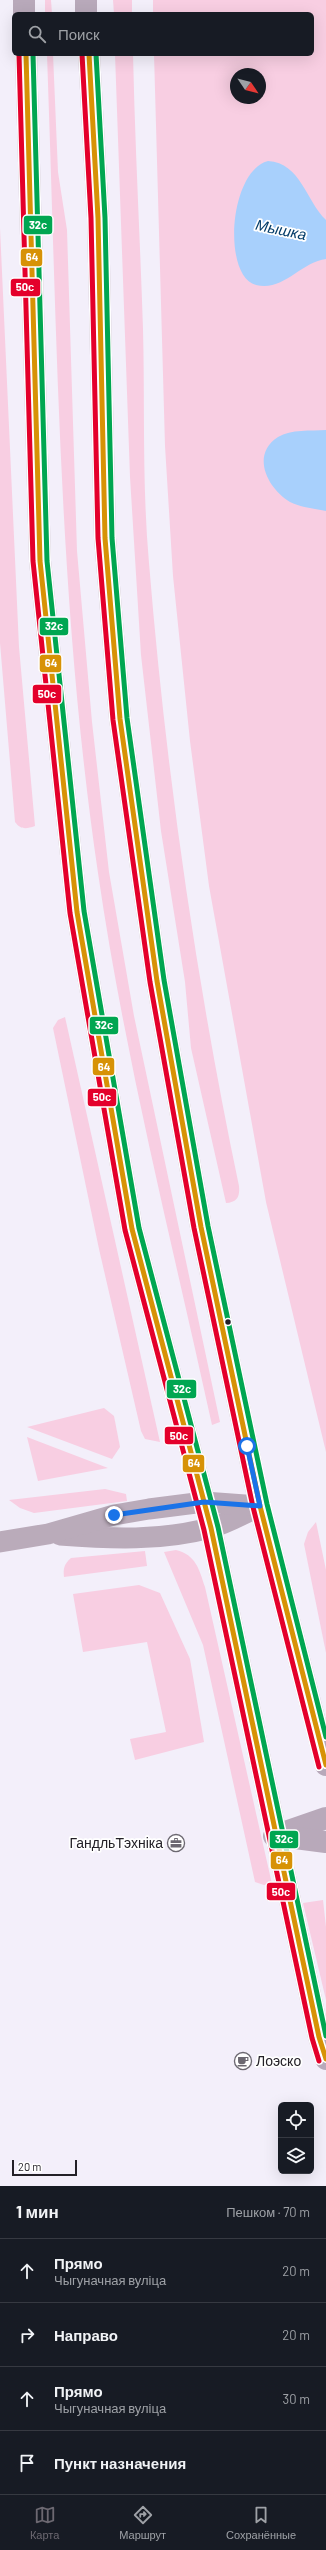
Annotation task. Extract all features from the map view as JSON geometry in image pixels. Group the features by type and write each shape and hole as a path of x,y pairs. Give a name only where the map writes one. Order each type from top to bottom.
{"main road":[{"path":"24,0 24,12"},
{"path":"86,0 86,12"},
{"path":"26,56 40,561 77,912 132,1228 211,1528 274,1836 319,2037 326,2059"},
{"path":"89,56 98,218 105,538 120,719 161,1004 201,1227 260,1506 326,1765"},
{"path":"274,1836 326,1818"},
{"path":"274,1836 326,1842"}],"street":[{"path":"0,1542 48,1534 114,1515 204,1502 260,1506"},
{"path":"48,1534 119,1540 211,1528 260,1506"}],"shaded area":[{"path":"45,0 51,0 52,12 45,12"},
{"path":"113,0 132,0 132,12 114,12"},
{"path":"153,0 326,0 326,1452 266,1202 209,886 190,741 173,576 165,446 154,56 314,56 314,12 153,12"},
{"path":"47,56 53,56 58,172 67,230 77,551 92,722 109,872 134,1016 220,1422 212,1425 135,1081 109,943 98,873 85,771 75,669 67,567 57,362"},
{"path":"115,56 133,56 143,329 145,504 149,563 164,720 184,876 209,1032 239,1186 237,1198 226,1203 191,1048 185,982 161,831 141,655 130,477"},
{"path":"0,228 19,647 35,826 26,828 22,828 15,822 0,643"},
{"path":"65,1017 160,1442 145,1439 141,1431 99,1249 53,1028 58,1020"},
{"path":"104,1408 114,1416 120,1447 112,1459 27,1427"},
{"path":"27,1437 108,1468 38,1481"},
{"path":"105,1489 126,1494 127,1501 34,1513 20,1508 9,1500"},
{"path":"316,1522 326,1570 326,1653 304,1544 308,1532"},
{"path":"176,1550 188,1555 196,1564 205,1587 272,1884 264,1885 255,1882 203,1645 164,1552"},
{"path":"145,1551 147,1566 64,1577 64,1567 71,1558"},
{"path":"139,1585 160,1593 190,1659 204,1742 135,1760 130,1739 166,1732 147,1642 83,1652 73,1594"},
{"path":"323,1900 326,1927 326,2000 303,1903"}],"water":[{"name":"Мышка","path":"268,161 279,163 288,168 296,176 319,212 326,220 326,259 308,265 283,281 266,286 256,285 245,277 238,263 235,244 235,223 238,202 245,183 255,169"},
{"path":"326,430 326,511 298,505 290,502 282,496 269,480 265,471 264,462 265,453 270,444 283,434"}],"transit line":[{"name":"50с","path":"19,56 33,561 70,913 125,1230 204,1530 312,2038 319,2061"},
{"name":"64","path":"26,56 40,561 77,912 132,1229 211,1528 319,2037 326,2059"},
{"name":"32с","path":"33,56 47,561 84,911 139,1228 218,1527 326,2036"},
{"name":"50с","path":"82,56 91,218 98,538 113,720 150,982 194,1228 253,1507 319,1767"},
{"name":"64","path":"89,56 98,218 105,538 120,719 157,981 201,1227 260,1506 326,1765"},
{"name":"32с","path":"96,56 105,218 112,538 127,718 164,980 208,1226 267,1504 326,1737"}],"place":[{"name":"ГандльТэхніка","path":"176,1843"},
{"name":"Лоэско","path":"243,2061"}],"route":[{"path":"114,1515 204,1502 260,1506 247,1446"}]}
